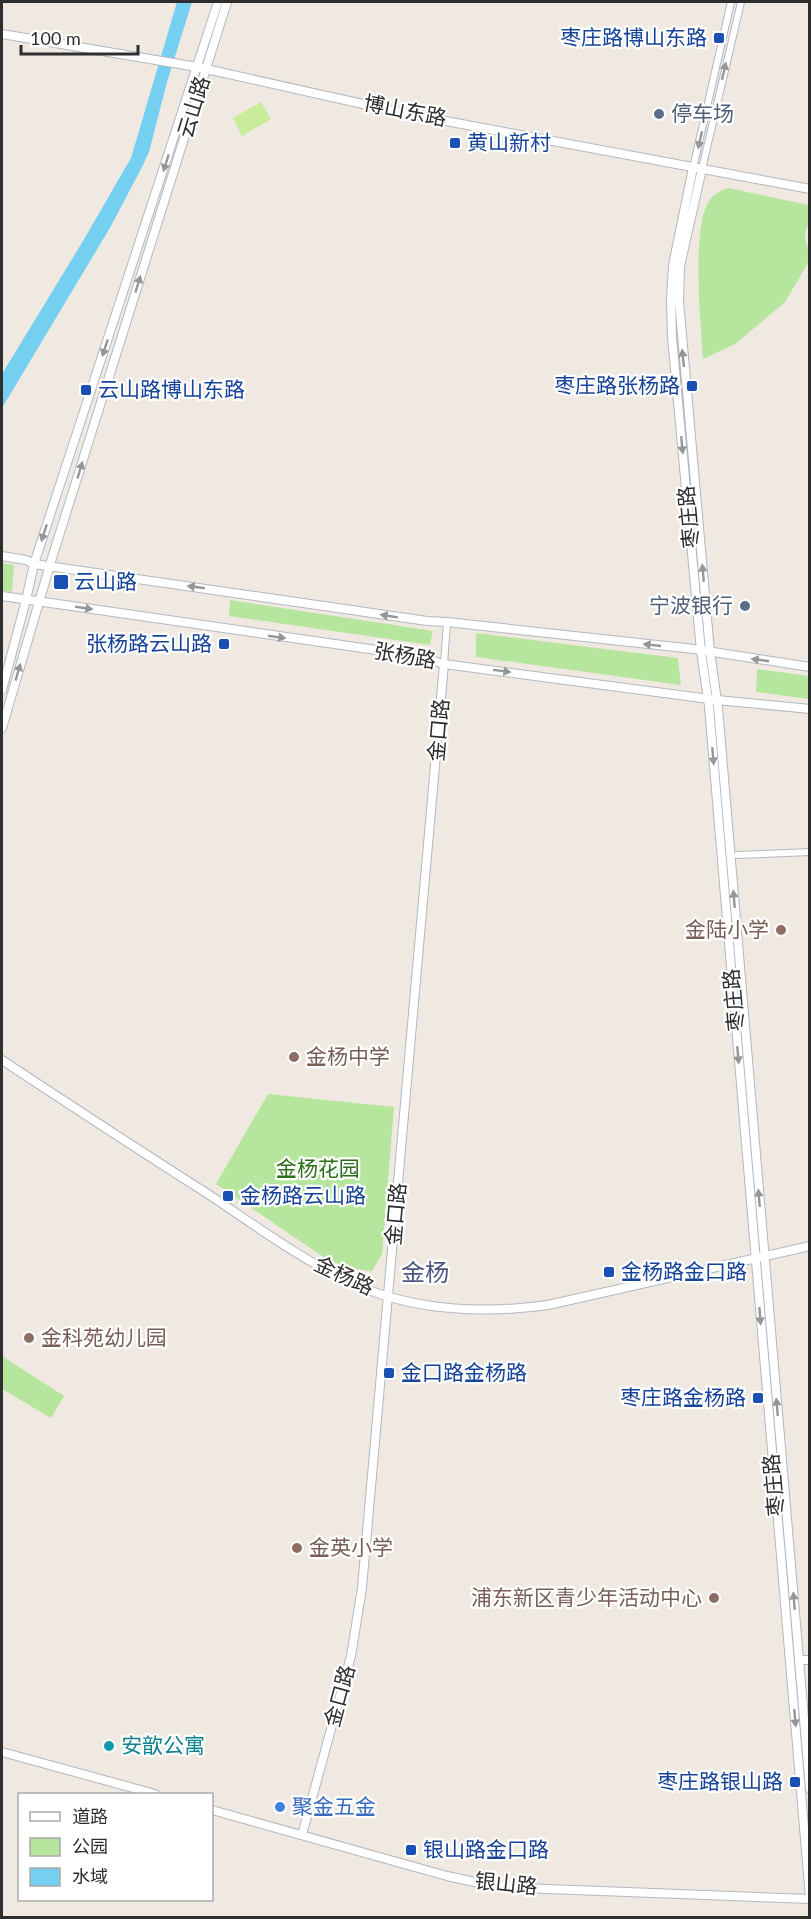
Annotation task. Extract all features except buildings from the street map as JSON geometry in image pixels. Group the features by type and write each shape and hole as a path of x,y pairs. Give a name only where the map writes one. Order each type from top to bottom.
{"main road":[{"name":"云山路","path":"2,728 201,68 218,2"},
{"name":"云山路","path":"2,690 34,564 201,68 227,2"},
{"name":"张杨路","path":"2,556 26,560 34,564 427,621 706,652 810,667"},
{"name":"张杨路","path":"2,596 418,656 444,664 713,699 810,709"}],"street":[{"name":"枣庄路","path":"731,2 680,266 679,300 706,652 713,699 810,1898"},
{"name":"枣庄路","path":"698,169 741,2"},
{"name":"博山东路","path":"2,34 201,68 403,113 810,189"},
{"name":"金口路","path":"302,1835 344,1683 357,1624 389,1296 447,622"},
{"path":"737,855 810,852"},
{"name":"金杨路","path":"2,1060 294,1251 357,1286 389,1296 470,1310 509,1310 548,1305 810,1246"},
{"name":"枣庄路","path":"759,1257 810,1789"},
{"path":"789,1659 810,1660"},
{"path":"2,1752 151,1793"},
{"name":"银山路","path":"213,1810 447,1876 484,1884 522,1888 810,1898"}],"green space":[{"path":"261,102 271,119 242,136 233,118"},
{"path":"728,188 809,205 809,223 805,239 809,261 785,302 735,344 703,359 698,277 700,232 703,214 709,201 717,193"},
{"path":"2,563 14,565 12,592 2,590"},
{"path":"230,600 433,631 430,645 229,616"},
{"path":"476,633 678,658 681,685 476,657"},
{"path":"757,669 809,676 809,699 756,692"},
{"name":"金杨花园","path":"268,1094 394,1107 382,1254 372,1271 347,1268 325,1258 216,1184"},
{"path":"2,1356 64,1396 51,1418 2,1389"}],"water":[{"path":"177,2 192,2 167,82 149,152 111,226 2,408 2,374 131,158"}],"place":[{"name":"枣庄路博山东路","path":"719,38"},
{"name":"停车场","path":"659,114"},
{"name":"黄山新村","path":"455,143"},
{"name":"枣庄路张杨路","path":"692,386"},
{"name":"云山路博山东路","path":"86,390"},
{"name":"云山路","path":"61,582"},
{"name":"宁波银行","path":"745,606"},
{"name":"张杨路云山路","path":"224,644"},
{"name":"金陆小学","path":"781,930"},
{"name":"金杨中学","path":"294,1057"},
{"name":"金杨路云山路","path":"228,1196"},
{"name":"金杨路金口路","path":"609,1272"},
{"name":"金科苑幼儿园","path":"29,1338"},
{"name":"金口路金杨路","path":"389,1373"},
{"name":"枣庄路金杨路","path":"758,1398"},
{"name":"金英小学","path":"297,1548"},
{"name":"浦东新区青少年活动中心","path":"714,1598"},
{"name":"安歆公寓","path":"109,1746"},
{"name":"枣庄路银山路","path":"795,1782"},
{"name":"聚金五金","path":"280,1807"},
{"name":"银山路金口路","path":"411,1850"}],"district":[{"name":"金杨","path":"425,1273"}]}
